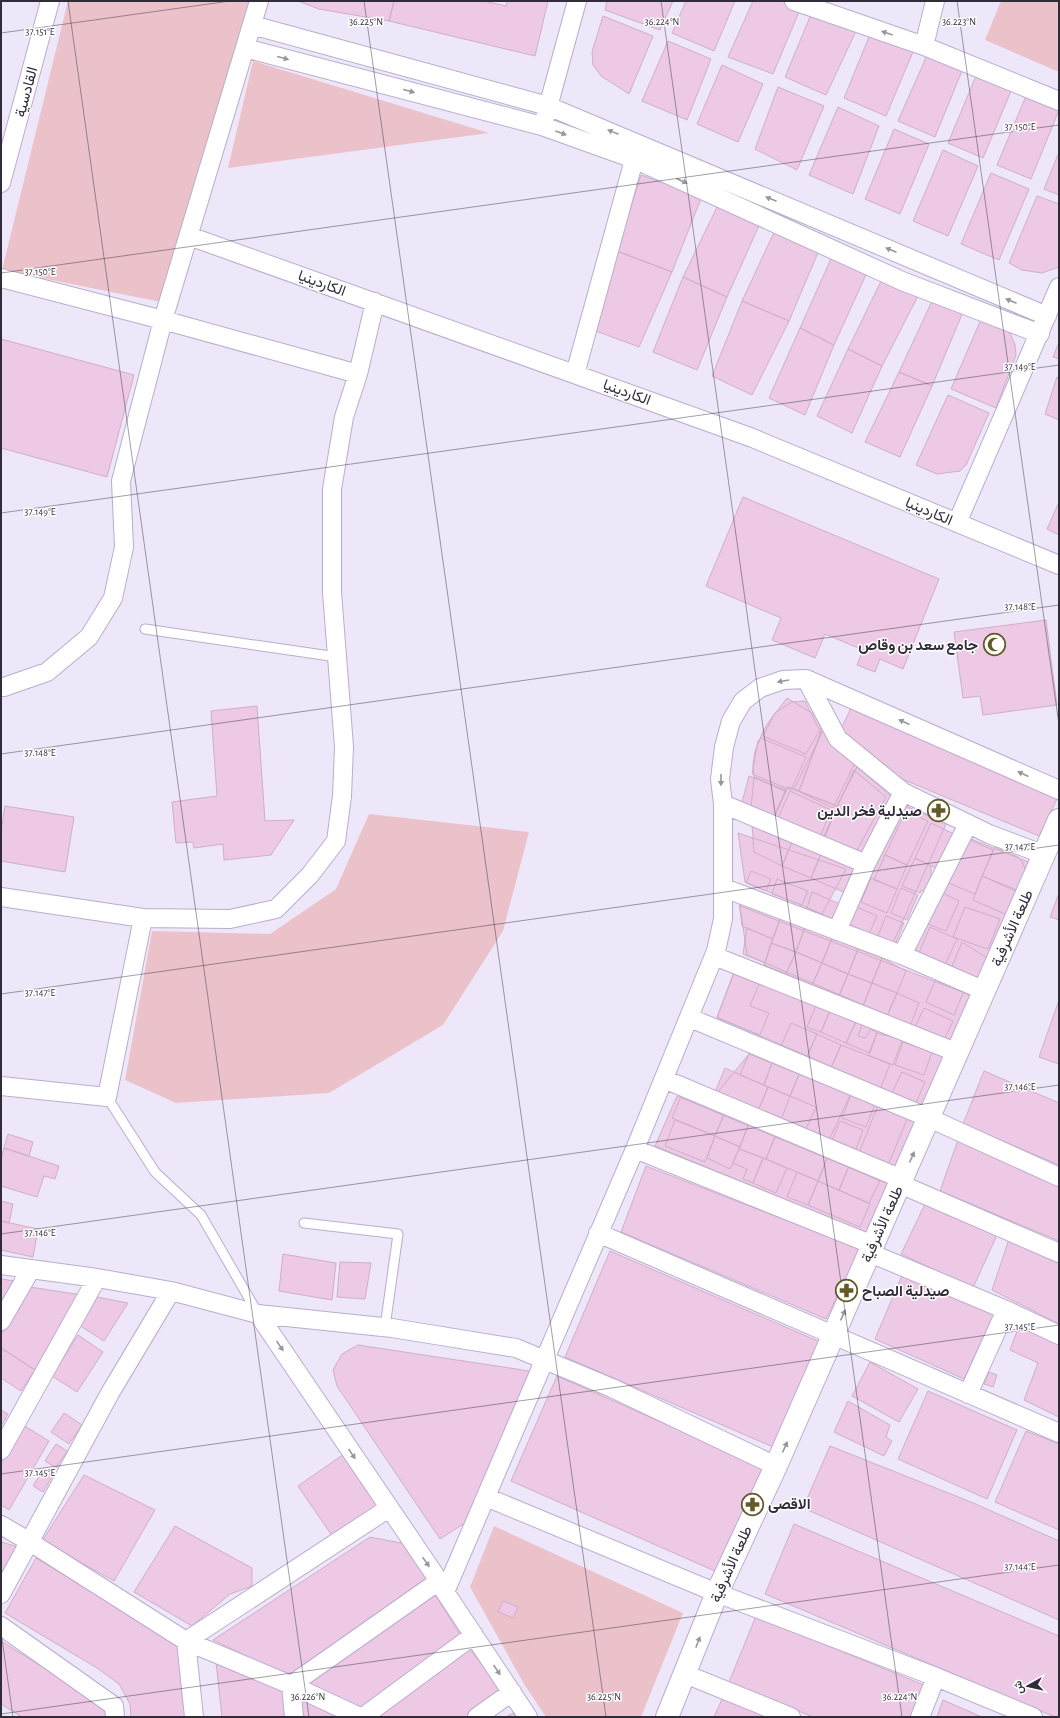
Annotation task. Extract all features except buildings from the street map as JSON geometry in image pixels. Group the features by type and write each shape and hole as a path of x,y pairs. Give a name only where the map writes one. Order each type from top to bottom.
{"main road":[{"name":"طلعة الأشرفية","path":"667,1717 686,1674 717,1593 776,1466 1059,820"}],"street":[{"name":"القادسية","path":"1,183 50,1"},
{"path":"1,687 47,672 89,636 113,598 124,547 121,481 163,320 259,1"},
{"path":"542,126 577,1"},
{"path":"794,1 924,46 1059,101"},
{"path":"924,46 935,1"},
{"path":"252,25 548,106 902,281 1040,334"},
{"path":"245,48 637,151 1046,316"},
{"path":"575,374 637,151"},
{"name":"الكاردينيا","path":"189,236 750,436 1059,565"},
{"path":"1,278 163,320 358,374"},
{"path":"957,523 1040,334 1059,287"},
{"path":"1,897 143,918 230,919 276,909 310,875 336,840 342,796 344,746 332,592 332,489 344,417 358,374 375,302"},
{"path":"290,1685 442,1587 486,1497 543,1360 635,1149 690,1018 714,956 724,919 723,804 720,779 724,747 731,721 743,700 760,688 783,680 806,679 1059,790"},
{"path":"806,679 838,739 903,792 968,824 1045,854"},
{"path":"837,932 866,864 903,792"},
{"path":"723,804 866,864"},
{"path":"902,955 968,824"},
{"path":"724,888 837,932 902,955 985,991"},
{"path":"1,1086 107,1097 143,918"},
{"path":"714,956 958,1053"},
{"path":"690,1018 929,1118 1059,1177"},
{"path":"664,1079 901,1182 1059,1253"},
{"path":"635,1149 872,1249 1059,1335"},
{"path":"598,1233 1059,1433"},
{"path":"1,1265 97,1278 171,1291 258,1314 385,1327 516,1348 612,1388 776,1466"},
{"path":"1,1321 31,1270"},
{"path":"1,1450 97,1278"},
{"path":"1,1594 110,1393 171,1291"},
{"path":"968,1394 1006,1310"},
{"path":"258,1314 528,1717"},
{"path":"486,1497 717,1593 936,1677 1033,1717"},
{"path":"186,1641 389,1508"},
{"path":"1,1525 186,1641 361,1717 474,1635"},
{"path":"1,1626 114,1706 115,1717"},
{"path":"186,1641 194,1717"},
{"path":"686,1674 791,1717"},
{"path":"920,1717 936,1677"},
{"path":"290,1685 294,1717"},
{"path":"477,1717 512,1692"}],"lane":[{"path":"145,629 337,657"},
{"path":"107,1097 155,1172 201,1215 258,1314"},
{"path":"304,1223 398,1234 385,1327"}],"shaded area":[{"path":"68,1 249,1 161,302 2,270"},
{"path":"1001,1 1059,1 1059,72 985,40"},
{"path":"253,61 489,133 228,168"},
{"path":"369,814 529,832 503,931 443,1025 329,1093 176,1103 125,1080 152,931 270,934 336,889"},
{"path":"494,1526 683,1613 641,1717 546,1717 524,1684 470,1587"}],"place":[{"name":"جامع سعد بن وقاص","path":"994,645"},
{"name":"صيدلية فخر الدين","path":"938,811"},
{"name":"صيدلية الصباح","path":"847,1291"},
{"name":"الاقصى","path":"753,1504"}]}
